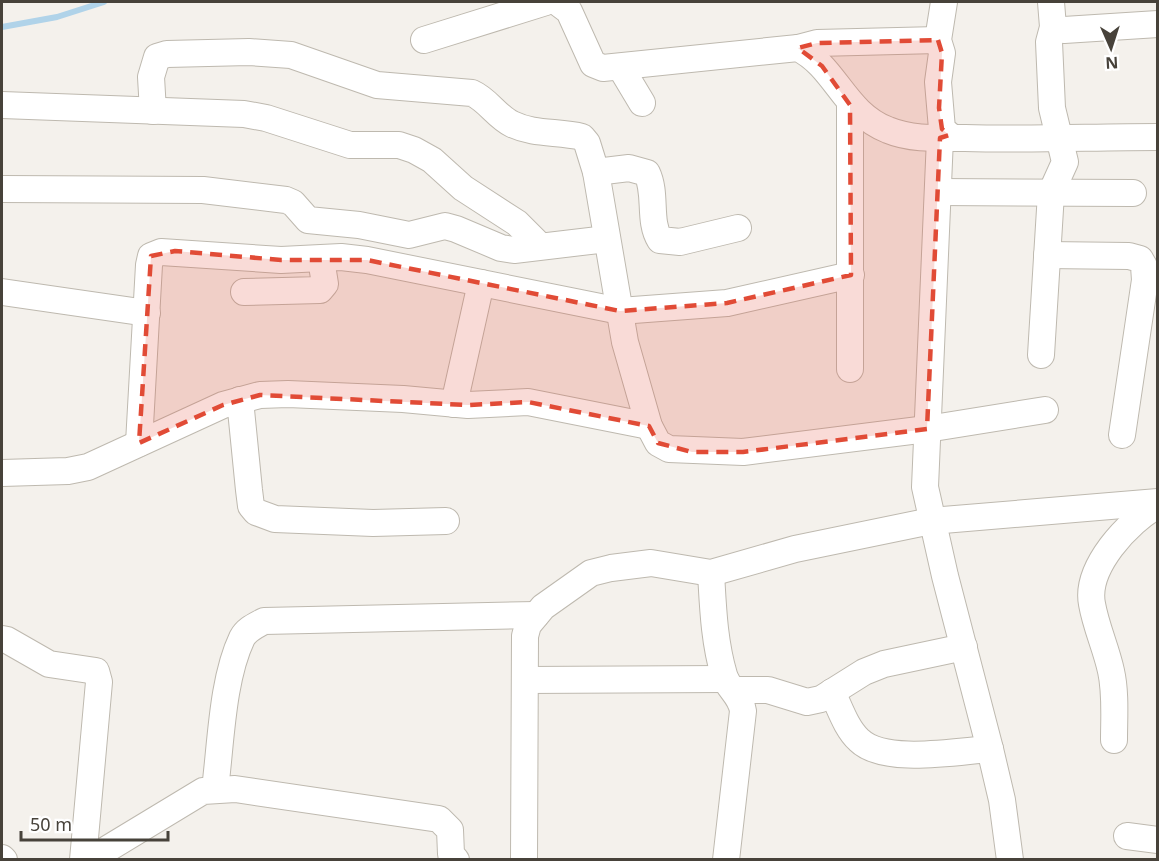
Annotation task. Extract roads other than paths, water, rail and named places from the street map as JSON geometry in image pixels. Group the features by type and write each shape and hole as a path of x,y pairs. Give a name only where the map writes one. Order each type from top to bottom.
{"street":[{"path":"424,40 546,2"},
{"path":"557,2 569,11 593,64 603,68 621,68 798,48 817,43 939,40"},
{"path":"940,138 949,135 942,129 939,108 938,66 942,53 939,40 944,2"},
{"path":"1041,355 1051,193 1065,162 1052,108 1049,53 1053,27 1051,2"},
{"path":"1064,30 1158,24"},
{"path":"798,48 810,54 822,66 850,105 888,130 915,137 1158,137"},
{"path":"153,111 151,77 157,57 167,54 238,52 291,55 377,85 472,93 482,98 501,118 515,126 527,130 582,137 587,142 596,172 625,342 649,426 658,443 669,449 692,452 743,452 927,429 1045,410"},
{"path":"621,68 642,103"},
{"path":"2,105 244,114 266,118 350,145 399,145 432,160 463,188 517,223 540,246"},
{"path":"850,105 850,369"},
{"path":"940,138 925,487 931,521 1002,800 1010,860"},
{"path":"596,172 628,168 647,173 651,182 656,233 660,240 680,242 738,228"},
{"path":"2,189 230,192 286,200 293,203 308,220 359,225 409,235 445,226 456,228 501,248 514,250 607,239"},
{"path":"938,192 1133,193"},
{"path":"140,443 151,256 161,252 281,260 321,260 341,257 367,260 620,311 727,303 851,275"},
{"path":"1047,255 1129,256 1140,259 1144,266 1146,358 1122,435"},
{"path":"244,292 320,290 325,284 321,260"},
{"path":"454,404 481,283"},
{"path":"2,292 147,313"},
{"path":"2,473 68,471 88,467 223,405 260,395 288,394 454,404 528,402 649,426"},
{"path":"240,400 251,506 256,512 275,519 373,523 446,521"},
{"path":"524,860 525,636 528,625 543,607 591,573 651,563 711,573 795,549 931,521 1158,503"},
{"path":"1114,740 1113,682 1091,603 1091,589 1094,577 1110,547 1158,503"},
{"path":"711,573 716,644 730,684 742,700 743,711 726,860"},
{"path":"215,789 226,697 243,638 250,628 264,621 536,615"},
{"path":"2,639 49,664 96,671 99,682 82,860"},
{"path":"525,680 730,684 768,690 807,702 821,699 864,672 884,664 964,647"},
{"path":"832,692 850,728 860,742 873,749 907,754 990,749"},
{"path":"89,860 203,791 215,789 439,819 450,830 451,854 456,860"},
{"path":"1127,836 1158,840"}],"waterway":[{"path":"2,27 57,17 104,2"}]}
